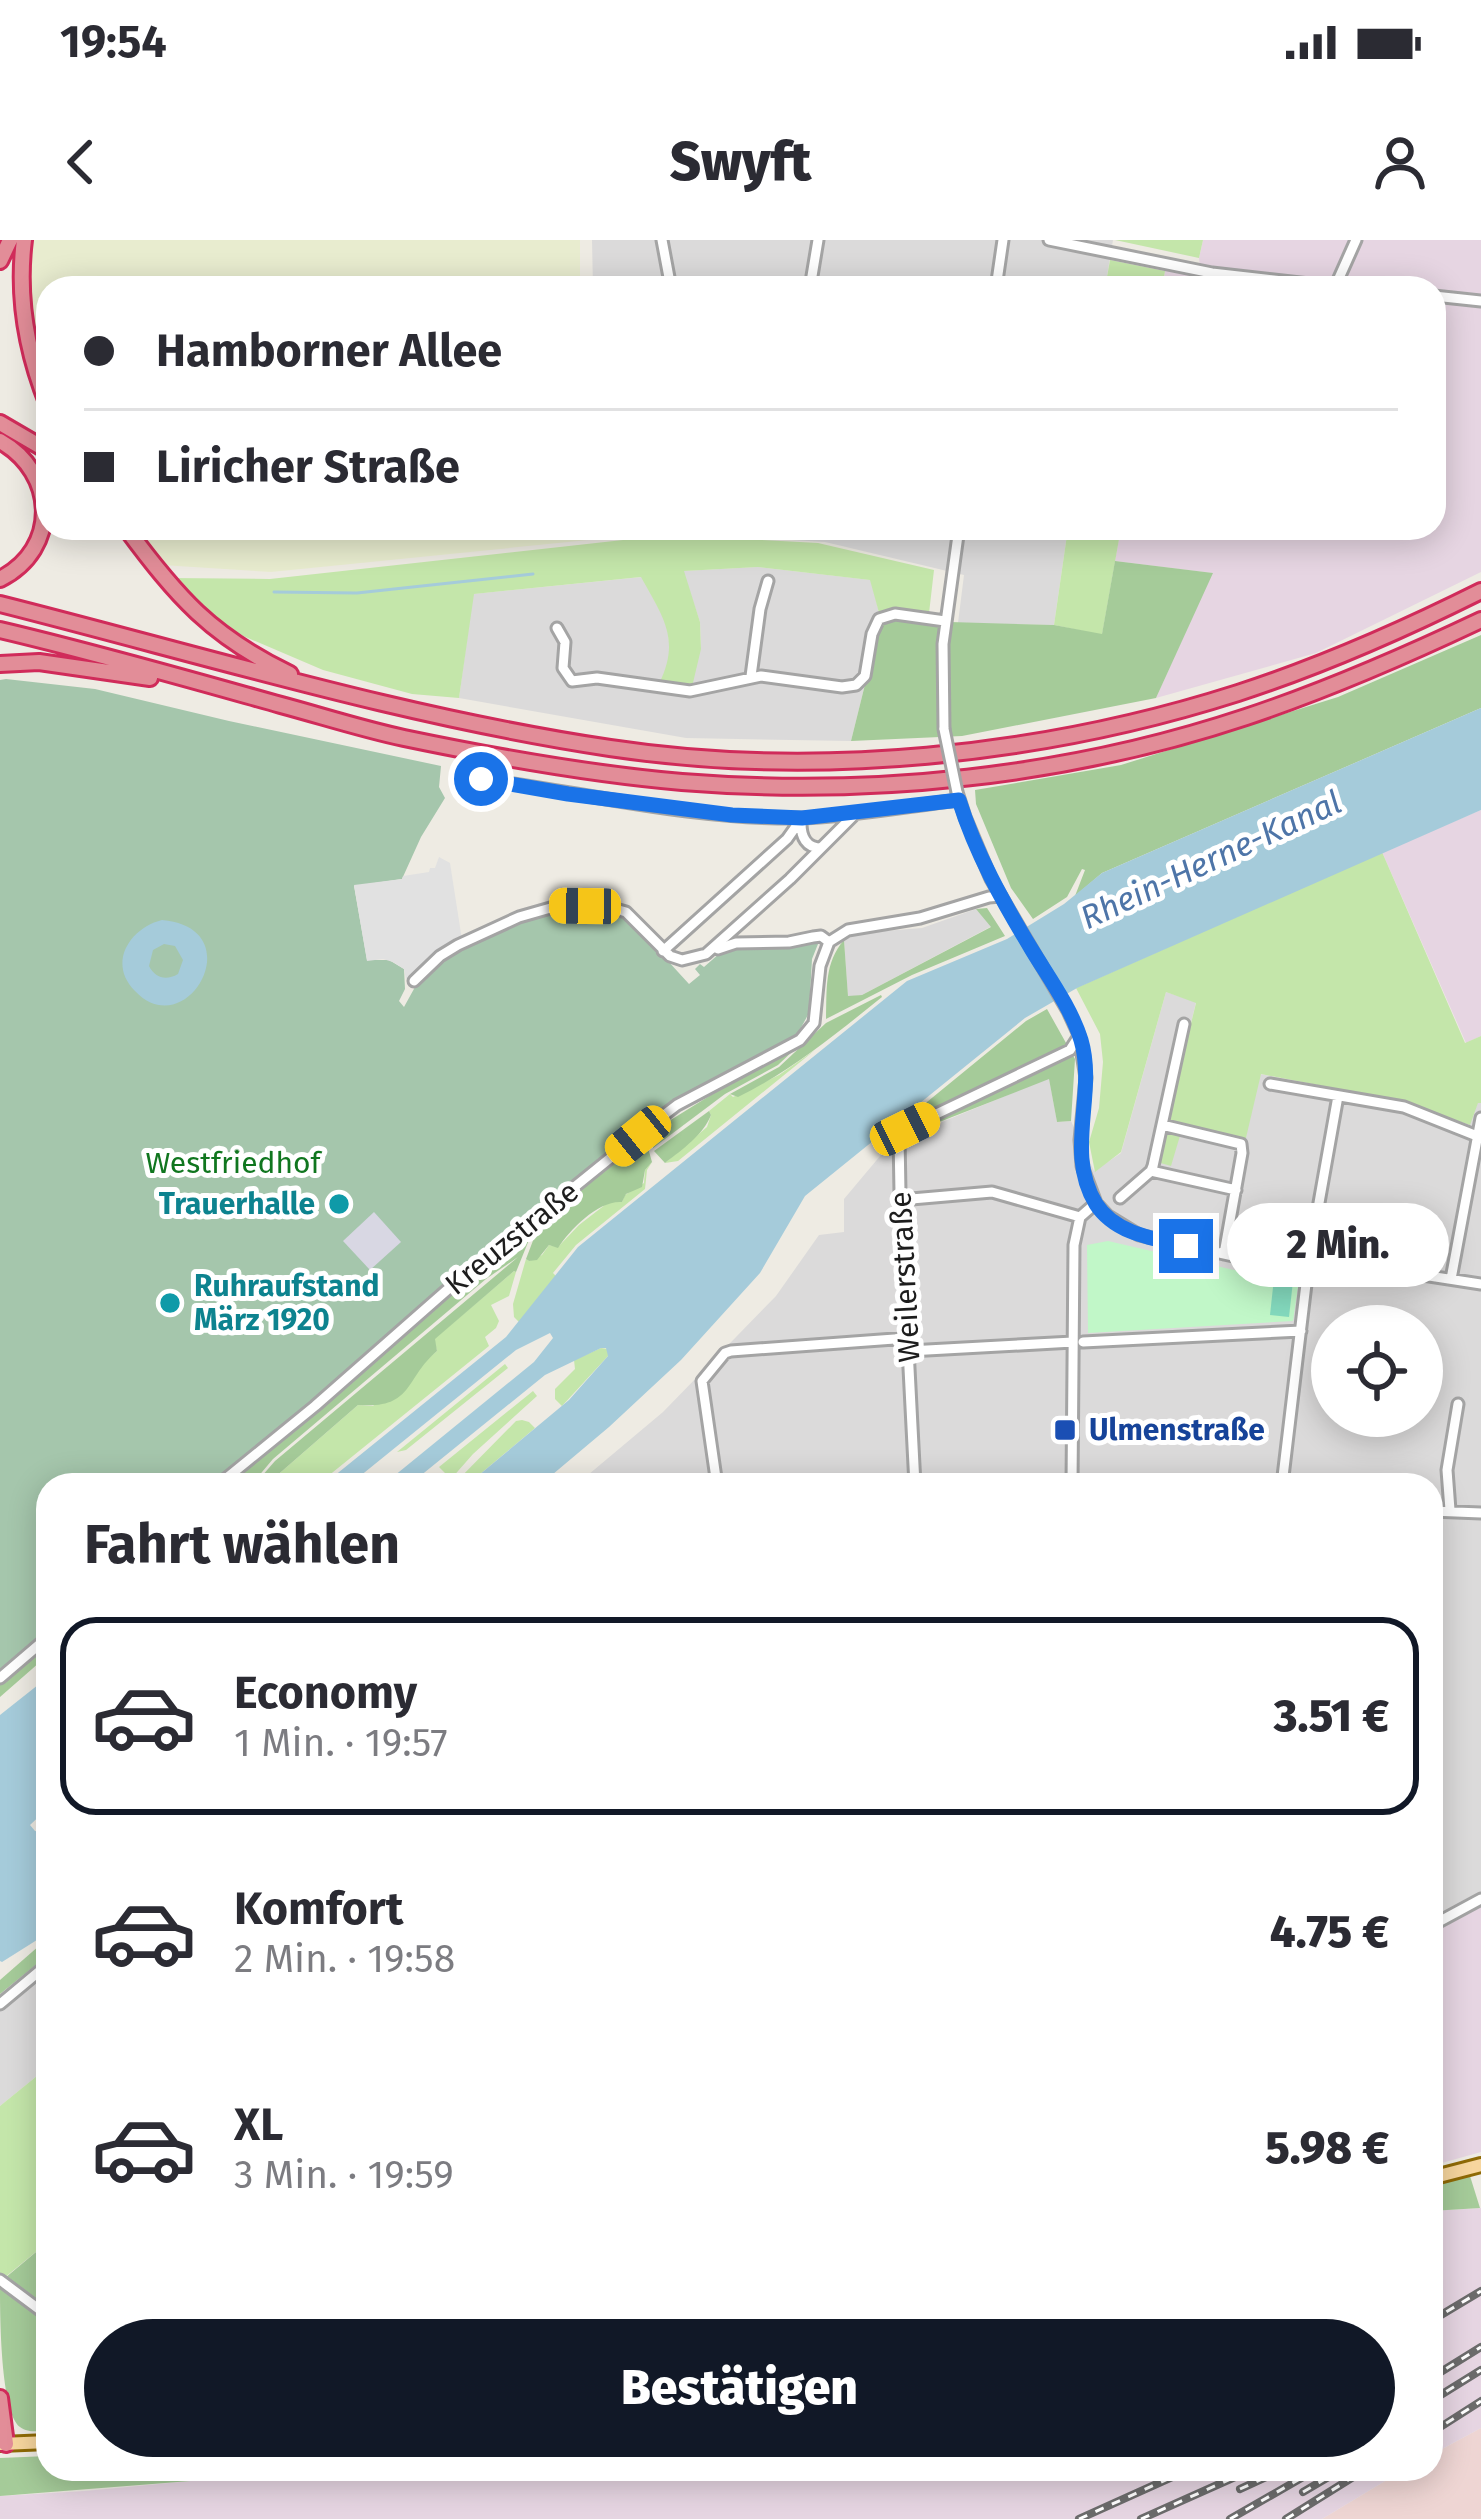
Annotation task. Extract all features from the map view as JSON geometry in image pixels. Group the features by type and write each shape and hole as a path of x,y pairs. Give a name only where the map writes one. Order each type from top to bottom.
{"highway":[{"path":"0,261 10,240"},
{"path":"24,240 21,264 28,343 36,368"},
{"path":"0,424 36,444"},
{"path":"0,441 29,465 36,478"},
{"path":"0,579 20,566 37,540"},
{"path":"135,540 203,620 254,656 316,686"},
{"path":"0,604 316,686 614,749 760,760 841,760 920,756 1044,740 1142,720 1238,693 1339,656 1481,591"},
{"path":"0,630 399,737 681,782 842,786 981,776 1146,746 1330,687 1481,620"},
{"path":"0,664 39,662 213,687"},
{"path":"0,2398 3,2444"}],"main road":[{"path":"1443,2174 1481,2164"},
{"path":"3,2444 36,2443"}],"street":[{"path":"662,240 669,276"},
{"path":"812,276 818,240"},
{"path":"998,276 1003,240"},
{"path":"1049,240 1238,276"},
{"path":"1340,276 1356,240"},
{"path":"1446,297 1481,301"},
{"path":"956,540 945,621 944,723 958,796 1001,896 1079,1035 1086,1078 1081,1158 1096,1203 1139,1235 1224,1254 1309,1259 1481,1284"},
{"path":"752,676 767,581"},
{"path":"557,628 566,642 563,668 572,681 597,679 690,691 752,676 852,686 866,673 879,619 895,614 945,621"},
{"path":"458,788 472,778 732,815 802,818 958,796"},
{"path":"710,952 855,814"},
{"path":"802,818 802,837 811,846 823,848"},
{"path":"663,951 787,839 802,818"},
{"path":"414,981 458,945 519,917 560,905 626,911 663,951 682,960 736,943 821,936 829,941 848,930 920,919 1001,896"},
{"name":"Kreuzstraße","path":"232,1473 656,1121 677,1105 800,1040 815,1018 822,957 829,941"},
{"path":"1120,1198 1150,1172 1184,1024"},
{"name":"Weilerstraße","path":"914,1473 898,1138 902,1131 1070,1049 1079,1035"},
{"path":"1270,1084 1404,1107 1477,1136"},
{"path":"1283,1473 1309,1259 1339,1096"},
{"path":"1451,1280 1481,1118"},
{"path":"1162,1125 1241,1144 1224,1254"},
{"path":"1150,1172 1235,1190"},
{"path":"900,1200 992,1192 1079,1217"},
{"path":"1073,1473 1078,1342 1074,1245 1079,1217 1096,1203"},
{"path":"909,1351 1301,1331"},
{"path":"715,1473 702,1382 725,1353 908,1338"},
{"path":"1450,1510 1448,1470 1458,1404"},
{"path":"1443,1510 1481,1513"},
{"path":"0,1678 36,1647"},
{"path":"1443,1920 1481,1899"},
{"path":"0,2004 36,1974"},
{"path":"0,2280 36,2307"}],"shaded area":[{"path":"592,240 1113,240 1107,276 593,276"},
{"path":"1203,240 1481,240 1481,572 1316,653 1156,698 1212,573 1115,561 1119,540 1446,540 1446,276 1201,276"},
{"path":"1165,271 1201,276 1164,276"},
{"path":"792,540 1066,540 1054,625 958,623 964,575 825,542"},
{"path":"758,567 871,580 881,620 851,741 686,738 459,698 473,594 642,577 667,624 671,660 701,649 700,622 683,571"},
{"path":"1481,810 1481,1036 1466,1043 1382,852"},
{"path":"439,857 450,863 462,940 406,979 404,969 393,962 367,961 354,885 429,872"},
{"path":"976,909 992,926 862,995 848,997 844,940 859,933 922,928"},
{"path":"1166,992 1196,1002 1167,1126 1260,1074 1395,1100 1469,1125 1481,1103 1481,1907 1443,1928 1443,1473 590,1473 663,1412 776,1296 819,1235 844,1232 844,1199 891,1143 1049,1078 1057,1122 1071,1121 1094,1171 1121,1153"},
{"path":"374,1212 401,1242 370,1270 343,1241"},
{"path":"1481,1907 1481,2152 1443,2163 1443,1928"},
{"path":"36,1981 36,2077 0,2106 0,2010"},
{"path":"1481,2208 1481,2428 1443,2449 1443,2210"},
{"path":"1481,2428 1481,2519 1322,2519 1385,2481 1443,2481 1443,2449"},
{"path":"191,2481 1385,2481 1322,2519 0,2519 0,2496"}],"green space":[{"path":"33,240 580,240 580,276 36,276 36,333 28,271"},
{"path":"1115,240 1203,240 1199,258"},
{"path":"1110,260 1165,271 1164,276 1107,276"},
{"path":"142,540 589,540 271,572 162,565"},
{"path":"623,540 818,543 934,570 928,622 881,620 870,580 758,567 684,571 700,622 701,649 692,687 659,684 669,641 641,577 474,594 459,698 412,694 323,670 234,632 168,578 270,579"},
{"path":"1066,540 1119,540 1102,635 1054,625"},
{"path":"1115,561 1213,573 1156,698 962,736 851,741 881,620 1054,625 1102,634"},
{"path":"1481,635 1481,708 1102,873 1075,896 1082,869 1067,897 1033,919 1011,888 976,804 975,790 1121,765 1338,697"},
{"name":"Westfriedhof","path":"0,680 95,689 441,766 439,787 445,798 402,879 354,886 367,960 389,960 404,969 405,989 399,1001 404,1007 420,978 451,952 520,919 561,908 625,914 689,984 700,975 695,969 700,964 704,967 733,947 820,939 812,959 809,1013 797,1035 705,1083 654,1117 227,1473 36,1473 36,1644 0,1675"},
{"path":"1382,852 1465,1043 1481,1036 1481,1103 1470,1125 1395,1100 1261,1074 1245,1142 1182,1129 1171,1166 1157,1162 1196,1003 1166,992 1121,1152 1095,1172 1089,1142 1099,1108 1103,1062 1100,1034 1076,988"},
{"path":"987,908 1005,936 912,975 826,1019 830,967 844,940 848,996 862,995 991,927 976,909"},
{"path":"881,995 795,1064 738,1097 730,1094 779,1067 826,1023"},
{"path":"1047,1009 1075,1059 1071,1121 1057,1122 1049,1079 906,1135 894,1129 1026,1021"},
{"path":"814,1031 778,1065 725,1094 653,1148 653,1131"},
{"path":"815,1050 678,1161 665,1163 707,1127 709,1111 730,1094 733,1097 779,1075"},
{"path":"709,1111 698,1135 665,1163 654,1151"},
{"path":"642,1139 652,1162 642,1187 626,1194 622,1202 586,1217 558,1248 549,1245 537,1260 526,1259 542,1217"},
{"path":"652,1162 645,1189 576,1245 520,1323 513,1304 526,1259 542,1255 549,1245 558,1247 610,1201 622,1202 644,1183 645,1170"},
{"path":"527,1229 533,1230 516,1272 435,1339 437,1351 399,1397 358,1405 280,1473 264,1473 518,1257 486,1279 273,1459 261,1473 241,1470"},
{"path":"1108,1241 1234,1270 1300,1273 1293,1321 1088,1333 1087,1245"},
{"path":"516,1272 509,1296 491,1305 499,1321 485,1337 489,1346 332,1473 280,1473 358,1405 373,1406 437,1351 434,1339"},
{"path":"1274,1278 1293,1281 1289,1317 1270,1315"},
{"path":"608,1349 608,1356 562,1406 555,1399 555,1389 575,1369 574,1360"},
{"path":"505,1364 508,1368 406,1450 397,1452"},
{"path":"533,1391 537,1396 456,1473 445,1473 439,1467"},
{"path":"516,1421 535,1428 481,1473 465,1473"},
{"path":"36,1651 36,1666 0,1697 0,1682"},
{"path":"36,1948 36,1965 0,1994 0,1980"},
{"path":"36,2077 36,2252 4,2278 0,2275 0,2106"},
{"path":"1470,2176 1480,2208 1443,2210 1443,2182"},
{"path":"36,2252 36,2301 5,2278"},
{"path":"0,2284 36,2312 36,2430 20,2427 13,2418 2,2360"},
{"path":"36,2456 36,2481 190,2481 0,2496 0,2458"}],"water":[{"name":"Rhein-Herne-Kanal","path":"1481,708 1481,810 1077,988 1025,1018 805,1196 760,1273 681,1360 554,1473 481,1473 569,1400 608,1356 606,1348 545,1375 424,1473 398,1473 534,1362 553,1338 550,1333 516,1350 364,1473 338,1473 506,1337 578,1247 907,981 1007,939 1064,904 1102,873"},
{"path":"162,920 189,928 203,942 207,960 202,979 190,995 174,1004 155,1004 135,991 123,969 126,948","holes":["164,944 175,946 183,960 178,974 158,976 149,966 153,950"]},
{"path":"36,1686 36,1819 30,1825 36,1831 36,1941 2,1962 0,1961 0,1715"}],"waterway":[{"path":"274,592 357,593 533,574"}],"railway":[{"path":"1443,2314 1481,2291"},
{"path":"1443,2371 1481,2347"},
{"path":"1443,2394 1481,2370"},
{"path":"1443,2425 1481,2401"},
{"path":"1079,2519 1163,2481"},
{"path":"1141,2519 1226,2481"},
{"path":"1240,2489 1258,2481"},
{"path":"1230,2519 1296,2481"},
{"path":"1303,2492 1322,2481"},
{"path":"1286,2519 1347,2481"}],"place":[{"name":"Trauerhalle","path":"339,1204"},
{"name":"Ruhraufstand März 1920","path":"170,1303"},
{"name":"Ulmenstraße","path":"1065,1430"}],"route":[{"path":"481,779 732,815 802,818 959,800 991,879 1079,1035 1086,1078 1081,1158 1096,1203 1131,1231 1186,1246"}]}
